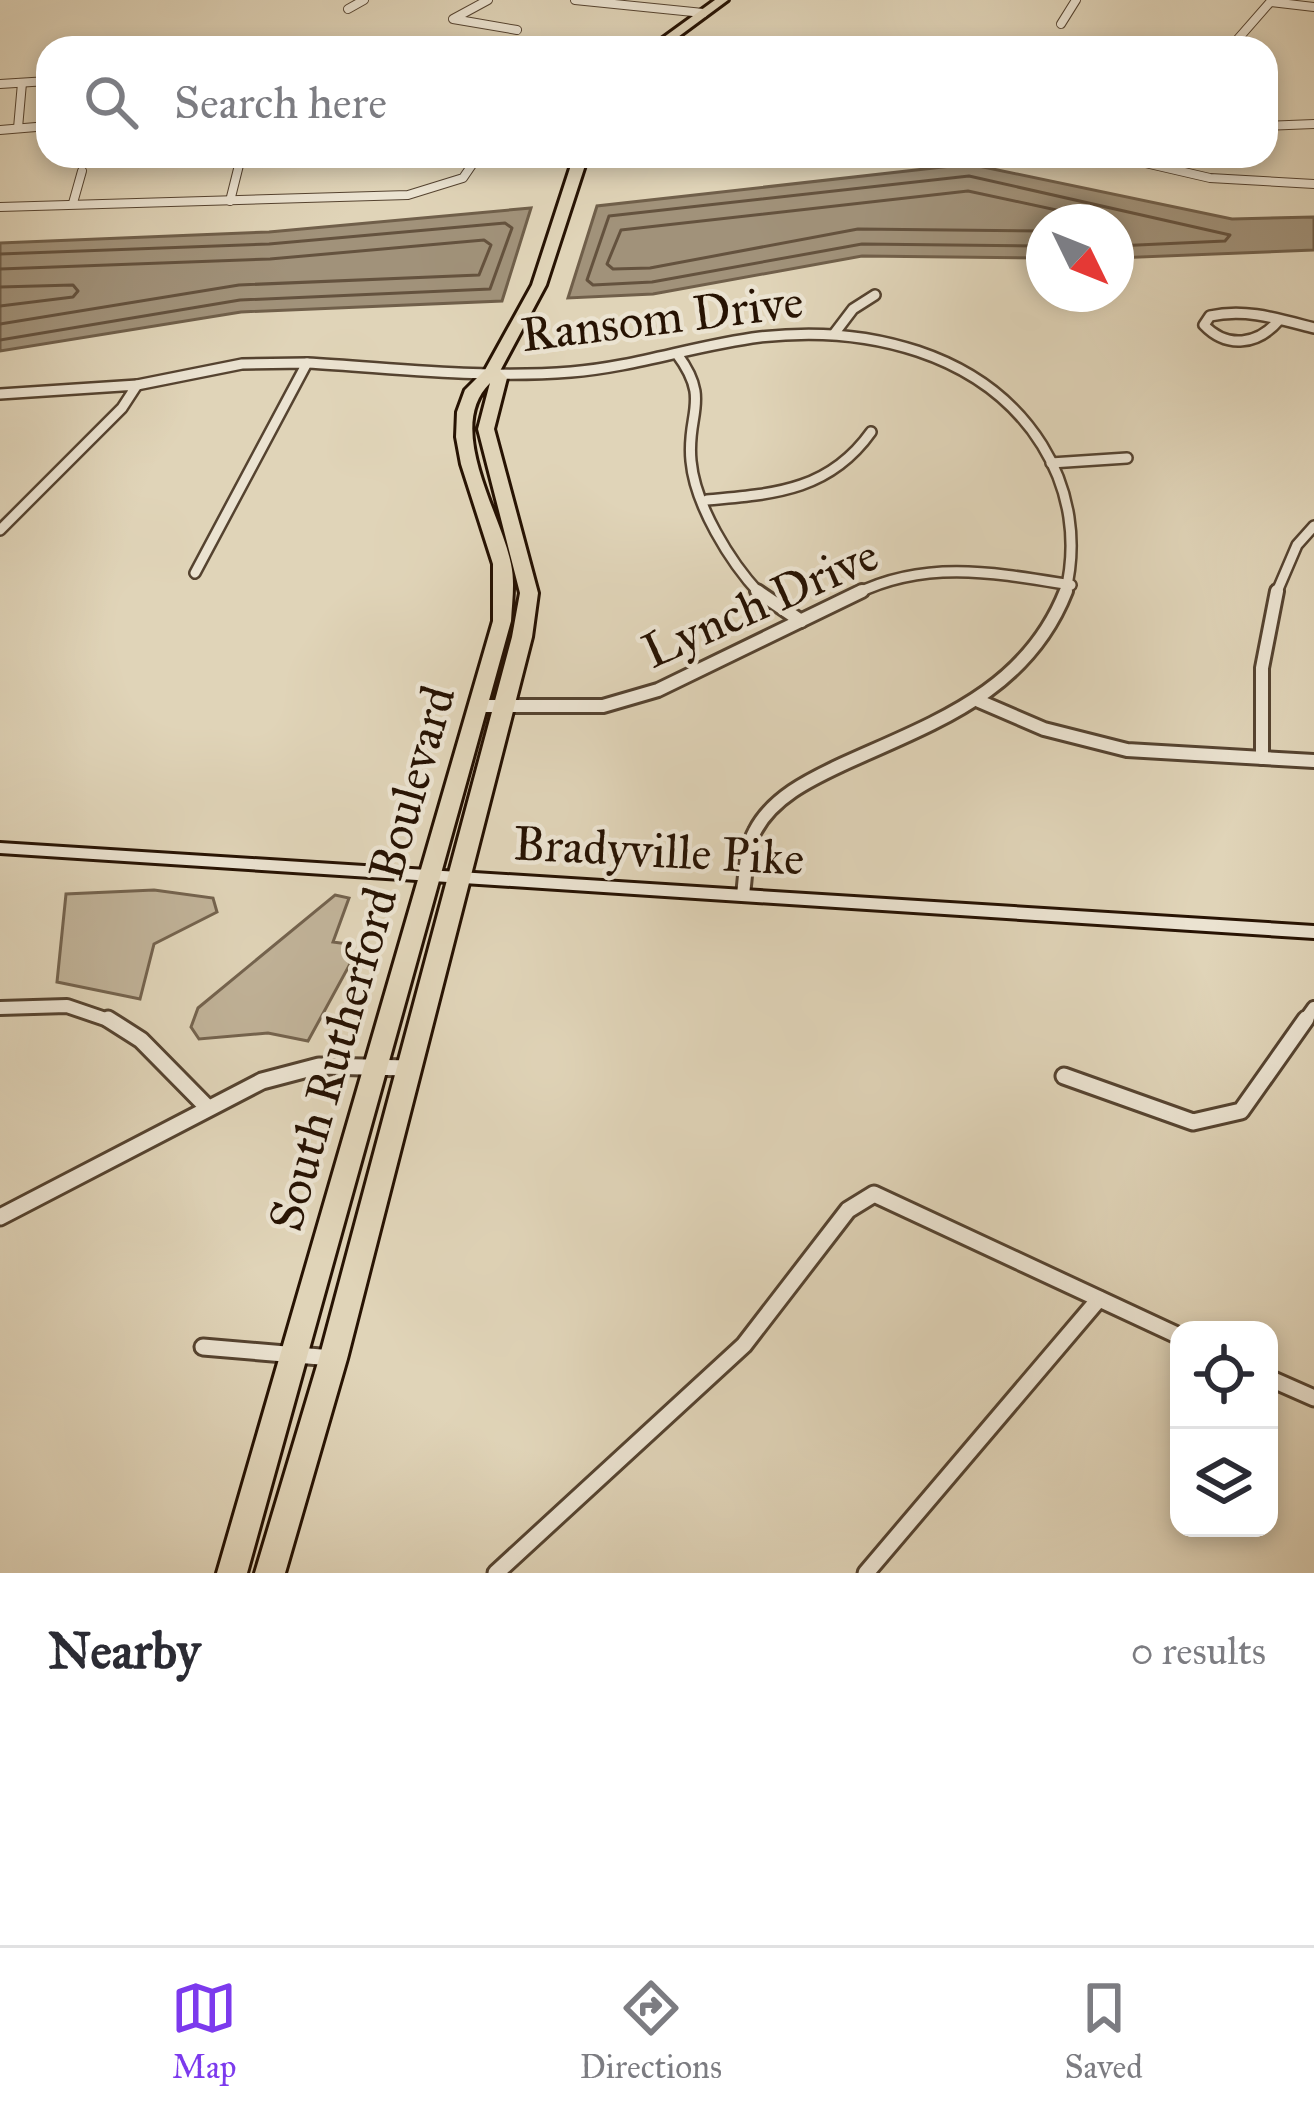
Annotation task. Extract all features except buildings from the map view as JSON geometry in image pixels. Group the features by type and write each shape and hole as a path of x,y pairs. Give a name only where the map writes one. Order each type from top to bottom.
{"highway":[{"path":"671,36 722,0"},
{"name":"South Rutherford Boulevard","path":"232,1573 378,1067 445,877 491,706 502,621 503,567 465,448 466,415 481,380 492,372 539,285 576,168"},
{"name":"South Rutherford Boulevard","path":"270,1573 410,1068 445,877"}],"main road":[{"name":"Bradyville Pike","path":"0,848 1314,932"}],"street":[{"path":"348,8 364,0"},
{"path":"488,0 453,19 517,30"},
{"path":"575,0 703,13"},
{"path":"1061,24 1076,0"},
{"path":"1240,36 1271,1 1314,7"},
{"path":"0,84 36,82"},
{"path":"17,128 22,83"},
{"path":"1278,126 1314,124"},
{"path":"0,130 36,127"},
{"path":"230,201 238,168"},
{"path":"0,207 428,191 463,178 470,168"},
{"path":"1167,168 1210,178 1314,184"},
{"path":"73,203 82,171"},
{"path":"834,334 853,309 875,295"},
{"path":"1279,320 1264,337 1239,342 1213,336 1204,326 1210,316 1224,312 1279,320 1314,328"},
{"name":"Ransom Drive","path":"0,394 137,385 242,364 572,372 783,334 834,334 928,352 981,377 1018,410 1051,463 1076,542 1071,585 1059,619 979,701 792,793 756,830 742,894"},
{"path":"676,354 699,381 700,419 689,460 735,563 757,591 801,621"},
{"path":"195,573 307,363"},
{"path":"0,530 122,408 137,385"},
{"path":"706,500 781,493 824,482 854,462 872,432"},
{"path":"1051,463 1126,458"},
{"path":"1262,758 1257,706 1282,566 1314,526"},
{"name":"Lynch Drive","path":"491,706 603,706 658,690 867,588 922,571 982,571 1071,585"},
{"path":"979,701 1044,729 1126,750 1314,761"},
{"path":"0,1007 83,1007 140,1034 208,1107"},
{"path":"1064,1076 1192,1122 1241,1112 1314,1008"},
{"path":"0,1217 262,1081 320,1066 410,1068"},
{"path":"496,1573 744,1345 848,1210 874,1194 1170,1332"},
{"path":"866,1573 1099,1299"},
{"path":"203,1347 333,1359"},
{"path":"1278,1382 1314,1398"}],"shaded area":[{"path":"154,890 213,898 217,912 154,944 140,999 57,982 66,894"},
{"path":"335,895 349,898 333,942 348,944 350,964 308,1041 268,1033 199,1039 191,1027 198,1008"}],"water":[{"path":"934,168 988,168 1232,219 1314,217 1314,250 1134,257 1134,204 1026,204 1026,258 862,256 653,294 568,298 597,206"},
{"path":"531,208 502,301 241,312 0,351 0,243 269,232"}]}
